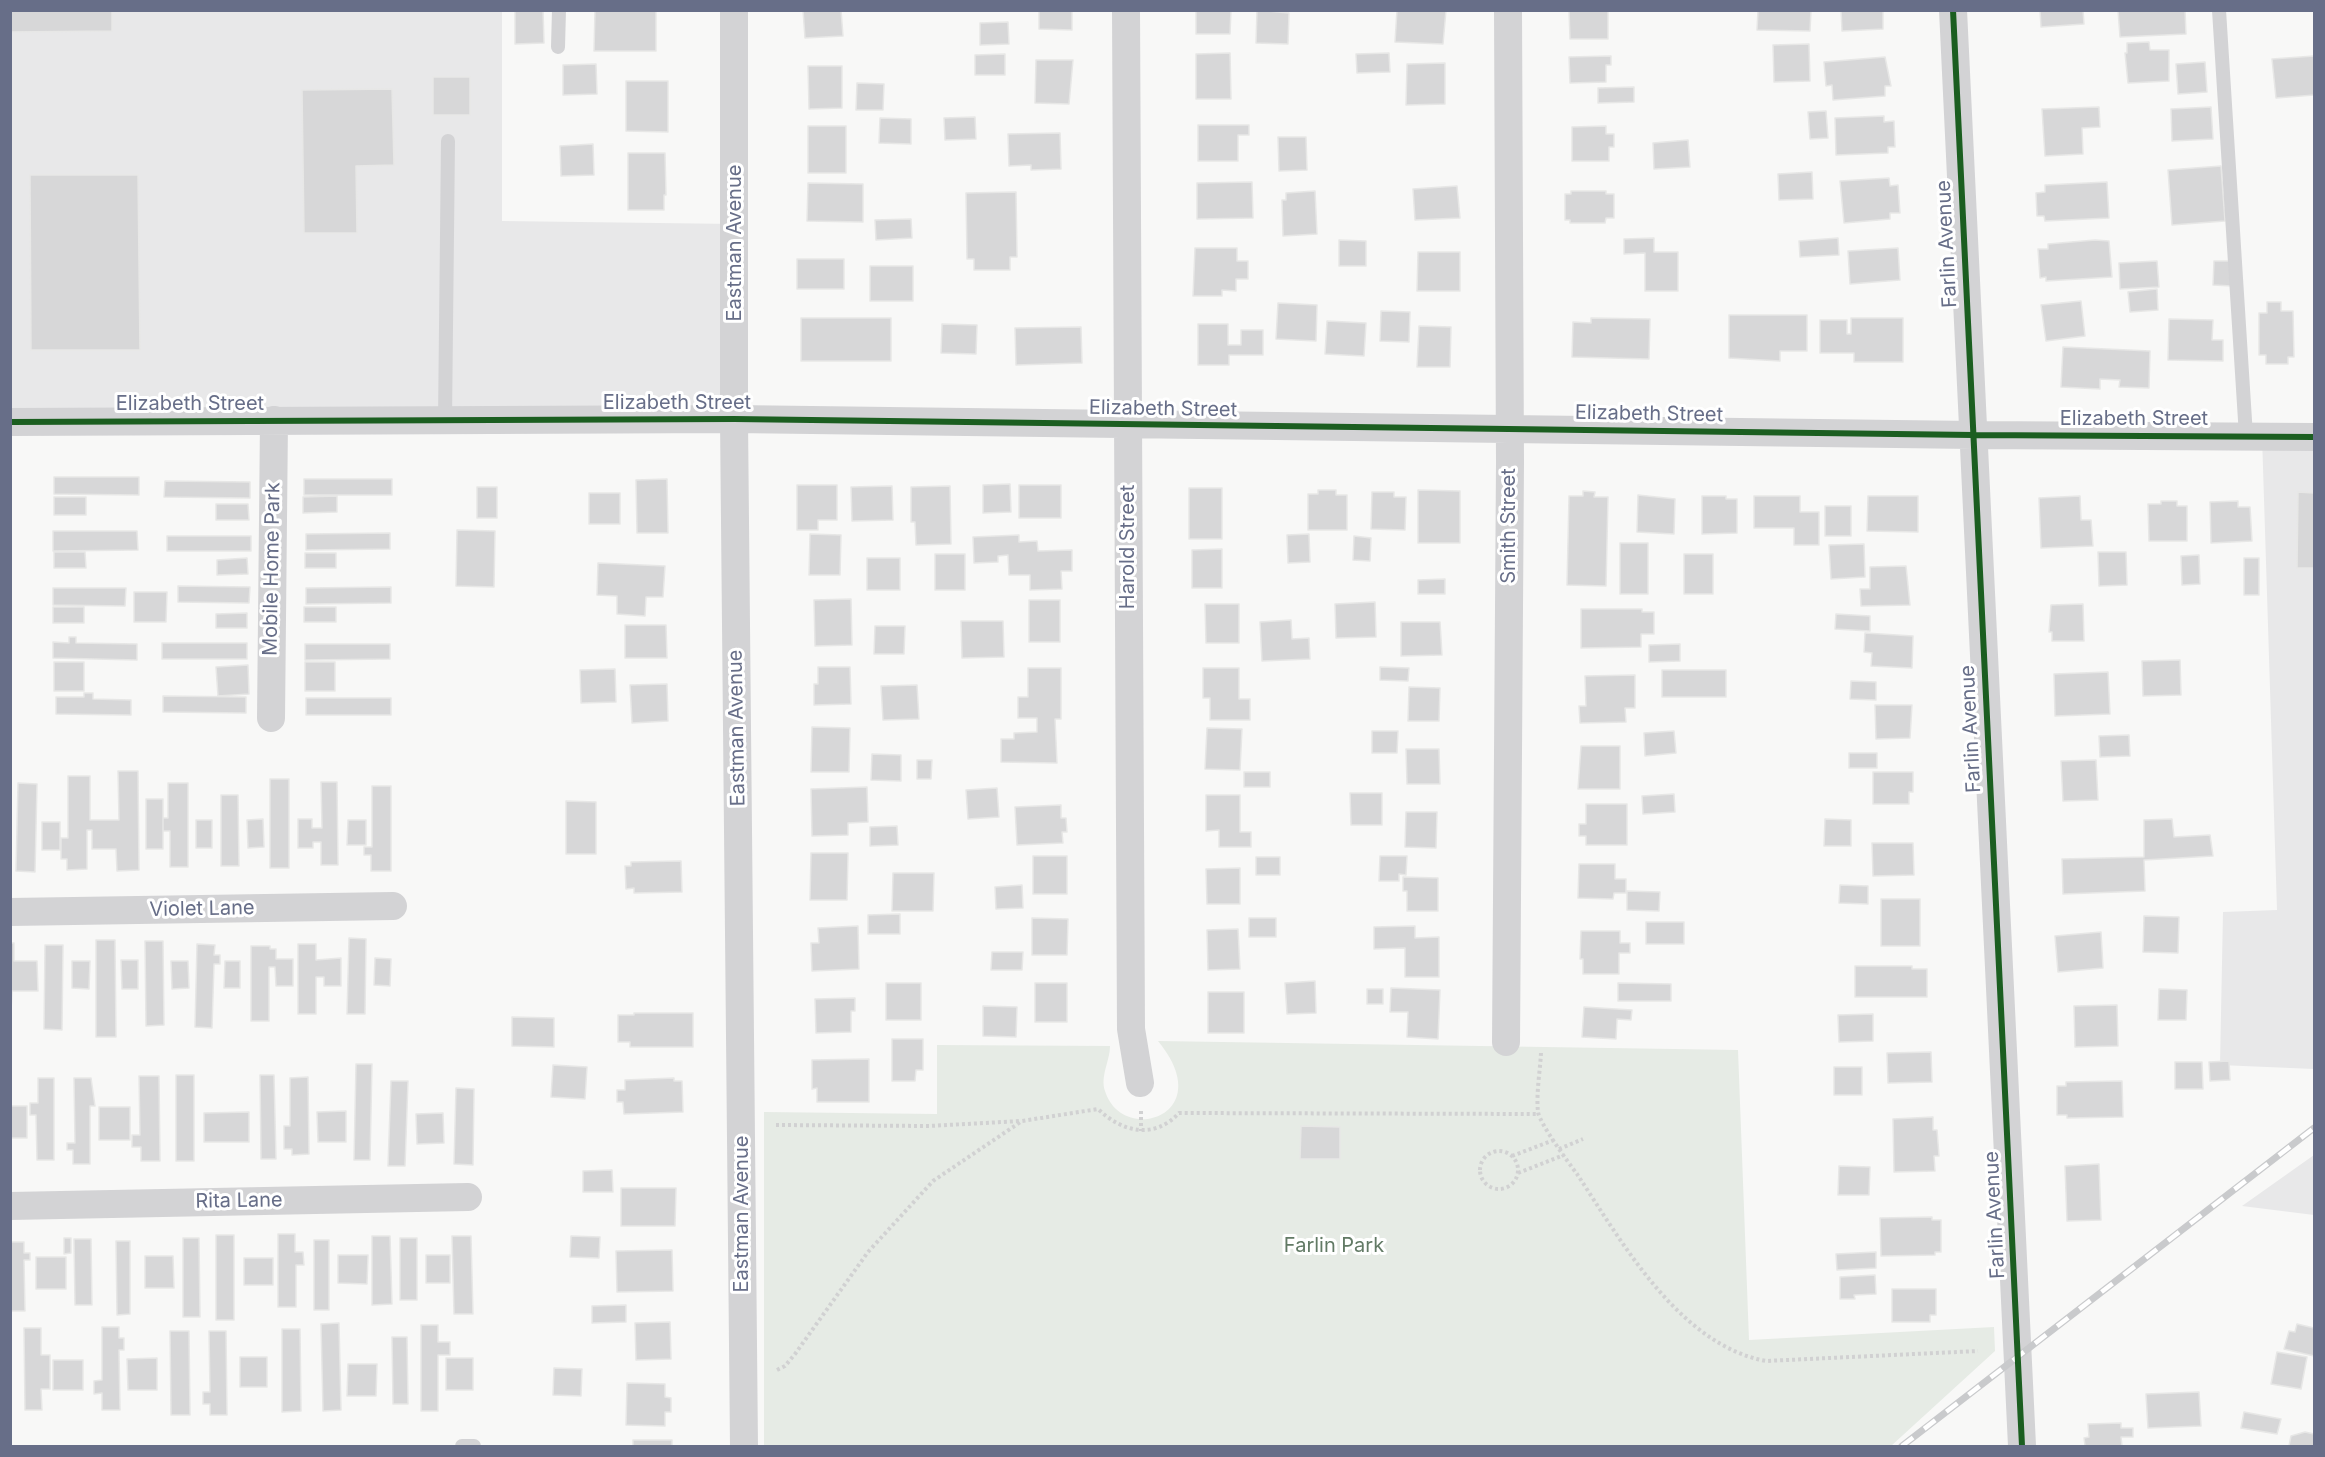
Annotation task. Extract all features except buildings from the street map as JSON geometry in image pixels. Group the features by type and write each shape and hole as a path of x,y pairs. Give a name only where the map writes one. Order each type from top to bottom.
{"street":[{"name":"Eastman Avenue","path":"734,10 734,419 744,1446"},
{"name":"Harold Street","path":"1126,10 1131,1029 1140,1083"},
{"name":"Smith Street","path":"1506,1042 1510,429 1508,10"},
{"name":"Farlin Avenue","path":"1953,10 2022,1446"},
{"name":"Elizabeth Street","path":"10,422 734,419 1973,435 2314,436"},
{"name":"Mobile Home Park","path":"271,718 274,420"},
{"name":"Violet Lane","path":"10,912 393,906"},
{"name":"Rita Lane","path":"10,1206 468,1197"}],"lane":[{"path":"558,47 559,10"},
{"path":"2219,10 2246,436"},
{"path":"445,420 448,141"},
{"path":"462,1446 474,1446"}],"path":[{"path":"1541,1053 1538,1114 1559,1149 1652,1281 1679,1312 1725,1347 1748,1358 1766,1361 1978,1351"},
{"path":"776,1125 929,1126 1022,1121 1098,1109 1108,1119 1125,1128 1141,1131 1157,1129 1170,1122 1179,1113 1538,1114"},
{"path":"777,1370 795,1354 868,1252 933,1181 1022,1121"},
{"path":"1559,1149 1583,1139"},
{"path":"1512,1156 1554,1140"},
{"path":"1501,1150 1512,1156 1518,1166 1518,1173 1512,1184 1501,1189 1489,1186 1481,1176 1481,1163 1489,1154 1501,1150"},
{"path":"1518,1173 1564,1155"}],"shaded area":[{"path":"10,11 502,11 502,221 736,224 734,419 11,422"},
{"path":"2262,436 2314,437 2314,1069 2220,1065 2223,912 2277,910"},
{"path":"2314,1155 2314,1215 2242,1206"}],"green space":[{"name":"Farlin Park","path":"1158,1041 1738,1050 1749,1340 1994,1327 1995,1351 1891,1446 764,1446 764,1112 937,1114 937,1045 1110,1046 1104,1074 1105,1091 1115,1108 1129,1117 1146,1119 1161,1115 1173,1104 1178,1088 1174,1067"}],"railway":[{"path":"1902,1446 2314,1128"}],"cycle path":[{"path":"1953,10 2022,1446"},
{"path":"10,422 734,419 1973,435 2314,437"}]}
